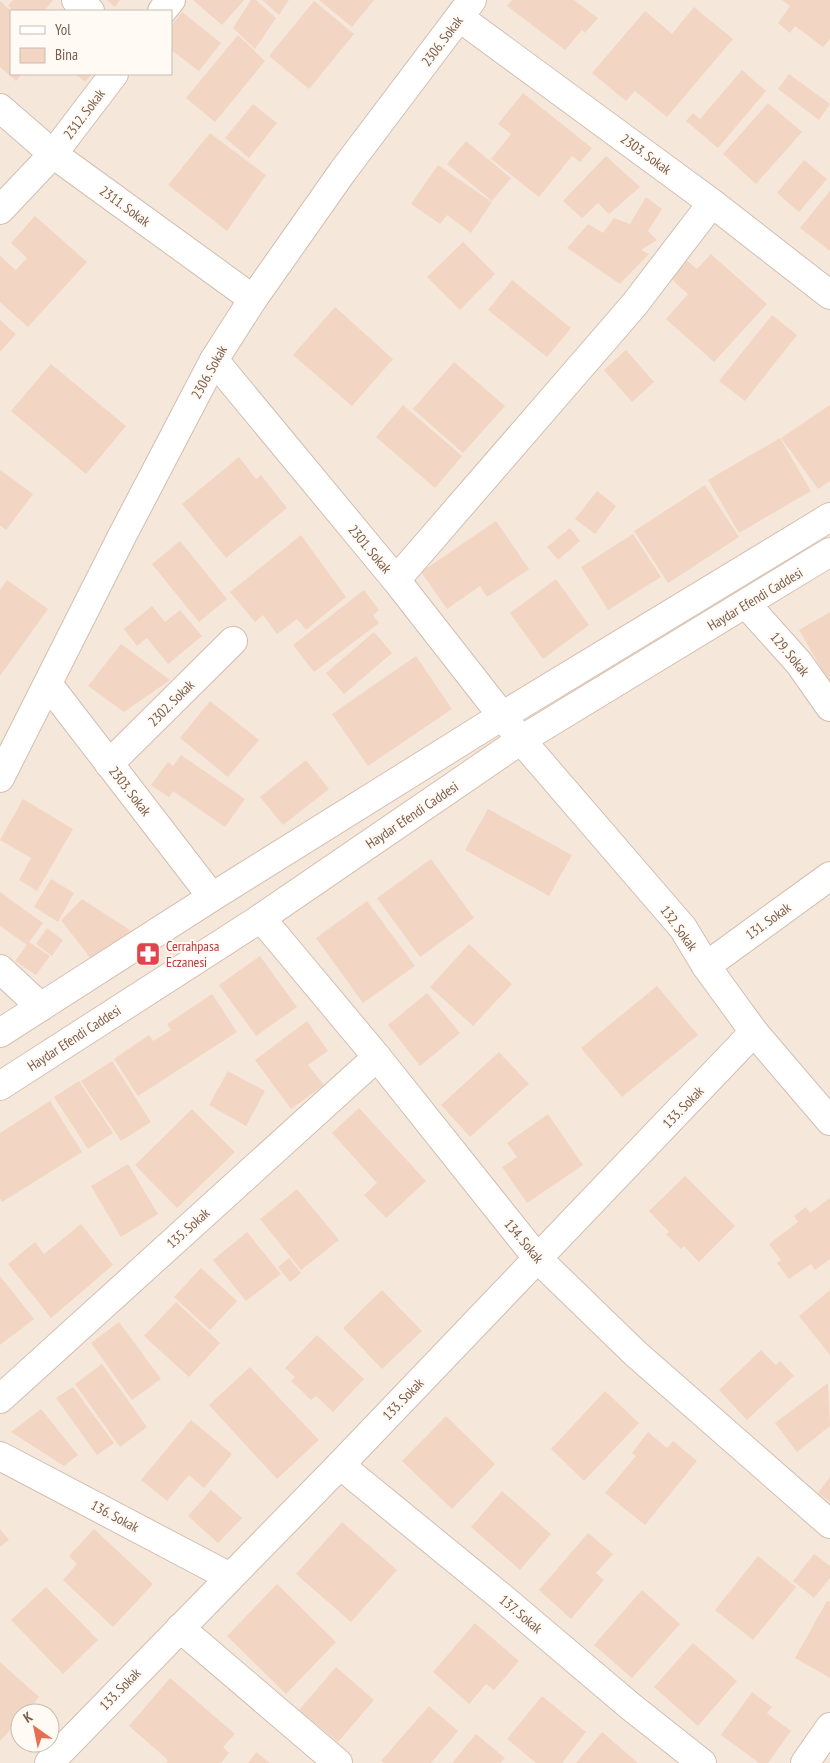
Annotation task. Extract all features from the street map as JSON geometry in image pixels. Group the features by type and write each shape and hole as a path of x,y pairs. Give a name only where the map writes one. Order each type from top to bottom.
{"street":[{"path":"76,0 89,10"},
{"path":"163,10 171,0"},
{"name":"2303. Sokak","path":"466,9 830,295"},
{"name":"2306. Sokak","path":"0,778 121,538 214,360 252,299 343,170 466,9"},
{"name":"2312. Sokak","path":"0,210 53,154 113,75"},
{"name":"2311. Sokak","path":"0,108 53,154 252,299"},
{"path":"396,580 634,305 712,203"},
{"name":"2301. Sokak","path":"214,360 396,580 521,740"},
{"path":"0,1033 212,897 502,716 830,517"},
{"name":"Haydar Efendi Caddesi","path":"0,1086 261,918 521,740 830,552"},
{"name":"129. Sokak","path":"746,604 799,663 830,707"},
{"name":"2302. Sokak","path":"109,764 233,641"},
{"name":"2303. Sokak","path":"48,684 212,897"},
{"name":"132. Sokak","path":"521,740 683,928 706,966 754,1032 830,1121"},
{"name":"131. Sokak","path":"706,966 830,876"},
{"name":"134. Sokak","path":"261,918 377,1056 538,1259 636,1354 830,1524"},
{"path":"0,969 41,1007"},
{"name":"133. Sokak","path":"49,1763 340,1465 754,1032"},
{"name":"135. Sokak","path":"0,1400 377,1056"},
{"name":"136. Sokak","path":"0,1456 230,1577"},
{"name":"137. Sokak","path":"340,1465 499,1595 630,1706 702,1763"},
{"path":"180,1628 338,1763"},
{"path":"805,1763 830,1727"}],"shaded area":[{"path":"0,0 830,0 830,1763 0,1763"}],"building":[{"path":"13,0 53,0 45,10 13,10 8,6"},
{"path":"107,0 120,0 115,7"},
{"path":"193,0 244,0 222,25"},
{"path":"251,0 256,0 276,18 255,49 233,28"},
{"path":"262,0 289,0 279,15"},
{"path":"319,0 374,0 352,27"},
{"path":"512,0 574,0 598,18 585,33 582,30 565,50 507,6"},
{"path":"782,0 830,0 830,39 823,47 795,26 790,33 778,23 790,6"},
{"path":"0,1 10,10 10,75 21,75 16,81 0,67"},
{"path":"314,1 354,34 309,89 269,56"},
{"path":"694,7 733,39 667,117 635,91 626,101 592,73 645,11 672,34"},
{"path":"182,12 221,43 199,71 172,51 172,25"},
{"path":"238,35 265,61 215,122 186,98"},
{"path":"742,70 766,91 718,148 686,121 693,113 700,119"},
{"path":"789,74 830,104 819,120 778,89"},
{"path":"76,75 91,75 85,82"},
{"path":"523,93 592,148 580,162 572,156 539,197 491,159 511,134 498,124"},
{"path":"768,103 802,132 756,184 723,154"},
{"path":"253,104 277,123 249,158 225,138"},
{"path":"210,133 266,175 227,231 168,185"},
{"path":"466,141 511,178 492,201 447,164"},
{"path":"606,156 640,187 609,214 598,203 582,218 563,201"},
{"path":"804,160 827,179 799,212 777,193"},
{"path":"438,165 492,202 471,233 447,215 440,224 411,204"},
{"path":"830,191 830,251 800,228"},
{"path":"646,197 662,209 648,231 657,240 641,250 649,254 620,284 567,248 588,224 603,233 614,218 630,224"},
{"path":"35,216 87,262 28,327 0,302 0,256 16,270 27,258 11,243"},
{"path":"463,242 495,274 460,310 427,277"},
{"path":"711,254 767,304 714,362 666,319 688,294 669,277 685,259 697,269"},
{"path":"512,280 571,328 547,357 488,310"},
{"path":"335,307 393,359 352,406 293,355"},
{"path":"772,315 797,335 745,401 719,381"},
{"path":"0,320 16,334 0,352"},
{"path":"626,350 654,382 632,402 604,370"},
{"path":"454,362 505,406 463,453 413,409"},
{"path":"51,364 126,426 86,474 11,411"},
{"path":"403,405 462,456 435,488 376,437"},
{"path":"830,405 830,481 818,489 781,438"},
{"path":"780,438 811,491 739,533 708,480"},
{"path":"239,457 256,479 261,475 287,508 226,558 182,504"},
{"path":"0,470 33,494 6,530 0,525"},
{"path":"705,485 739,537 668,583 634,531"},
{"path":"597,491 616,506 595,534 575,519"},
{"path":"496,521 529,569 487,597 480,586 447,609 421,572"},
{"path":"570,528 580,541 558,560 547,547"},
{"path":"633,534 661,577 608,610 581,567"},
{"path":"301,535 346,597 306,630 297,619 277,634 263,615 255,622 230,592"},
{"path":"180,541 227,599 199,622 152,564"},
{"path":"556,579 589,625 543,659 510,613"},
{"path":"7,580 48,609 0,676 0,590"},
{"path":"364,590 379,610 373,615 379,623 314,672 293,645"},
{"path":"152,606 165,622 180,610 202,636 168,664 147,638 137,646 124,629"},
{"path":"830,612 830,683 799,630"},
{"path":"374,632 392,653 344,694 326,673"},
{"path":"121,644 170,680 124,712 88,686"},
{"path":"416,656 452,709 368,766 332,714"},
{"path":"210,701 259,740 228,777 180,738"},
{"path":"181,755 245,799 225,827 173,791 169,797 151,785 168,762 173,766"},
{"path":"306,760 329,789 283,825 260,797"},
{"path":"23,799 73,829 37,891 19,880 31,858 0,840"},
{"path":"488,809 572,855 549,896 465,850"},
{"path":"431,859 474,918 420,957 377,898"},
{"path":"51,879 74,893 58,922 34,907"},
{"path":"0,892 43,923 29,942 50,956 36,975 15,961 27,945 0,926"},
{"path":"82,899 136,934 95,964 61,920"},
{"path":"367,901 415,966 363,1003 316,938"},
{"path":"47,928 63,940 52,956 36,944"},
{"path":"469,944 512,984 473,1026 430,987"},
{"path":"260,956 297,1007 256,1036 219,985"},
{"path":"657,986 698,1035 622,1097 581,1048"},
{"path":"427,993 460,1033 420,1066 388,1025"},
{"path":"212,994 237,1032 138,1096 114,1059 149,1035 153,1041 171,1030 167,1024"},
{"path":"307,1021 328,1051 308,1065 324,1085 291,1109 255,1060"},
{"path":"499,1052 529,1084 470,1137 441,1105"},
{"path":"112,1061 151,1122 121,1141 81,1081"},
{"path":"228,1071 265,1091 246,1126 209,1105"},
{"path":"79,1081 113,1133 88,1149 54,1097"},
{"path":"50,1101 82,1152 2,1202 0,1198 0,1133"},
{"path":"359,1108 426,1181 386,1218 364,1195 377,1183 332,1133"},
{"path":"192,1109 235,1152 177,1208 135,1165"},
{"path":"548,1114 583,1165 527,1203 502,1167 517,1157 507,1143"},
{"path":"128,1164 158,1214 121,1237 91,1186"},
{"path":"685,1176 735,1226 699,1262 684,1246 681,1249 666,1234 669,1232 649,1211"},
{"path":"297,1189 339,1240 301,1270 260,1219"},
{"path":"830,1198 830,1259 815,1270 811,1264 789,1279 777,1263 781,1260 769,1244 798,1222 794,1216 806,1207 810,1213"},
{"path":"81,1224 113,1265 51,1318 8,1264 35,1242 44,1254"},
{"path":"247,1232 281,1274 246,1301 213,1260"},
{"path":"289,1258 301,1273 290,1282 278,1267"},
{"path":"201,1268 237,1301 210,1330 174,1297"},
{"path":"0,1276 34,1319 0,1345"},
{"path":"382,1290 422,1331 382,1369 343,1328"},
{"path":"830,1290 830,1355 799,1316"},
{"path":"176,1302 220,1343 189,1377 144,1336"},
{"path":"119,1322 161,1379 132,1400 91,1343"},
{"path":"317,1335 364,1379 333,1412 316,1396 311,1400 291,1381 295,1377 285,1368"},
{"path":"761,1350 776,1365 780,1361 794,1376 747,1420 719,1390"},
{"path":"102,1364 147,1427 120,1447 75,1384"},
{"path":"250,1367 319,1440 277,1479 209,1405"},
{"path":"828,1383 830,1426 797,1452 775,1423"},
{"path":"73,1387 114,1443 97,1455 56,1398"},
{"path":"605,1391 639,1423 584,1481 551,1449"},
{"path":"41,1409 78,1455 64,1466 11,1432"},
{"path":"446,1416 495,1464 452,1509 402,1461"},
{"path":"191,1420 232,1454 204,1488 189,1475 167,1501 141,1480"},
{"path":"648,1432 667,1448 673,1441 697,1461 645,1525 605,1493 636,1456 632,1453"},
{"path":"830,1477 830,1502 818,1493"},
{"path":"211,1490 242,1518 218,1543 188,1516"},
{"path":"502,1491 551,1534 520,1570 471,1527"},
{"path":"342,1522 397,1570 351,1622 296,1574"},
{"path":"0,1529 9,1540 0,1547"},
{"path":"94,1529 153,1584 113,1627 63,1580 77,1564 69,1556"},
{"path":"588,1533 613,1554 596,1573 604,1580 571,1619 539,1590"},
{"path":"814,1554 830,1566 830,1578 814,1598 793,1581"},
{"path":"758,1556 796,1587 753,1640 715,1610"},
{"path":"277,1584 336,1642 286,1694 227,1636"},
{"path":"46,1587 98,1640 63,1674 11,1620"},
{"path":"642,1590 680,1624 632,1678 594,1645"},
{"path":"827,1601 830,1602 830,1678 795,1658"},
{"path":"475,1623 519,1661 494,1690 486,1684 469,1704 433,1672"},
{"path":"693,1643 737,1681 698,1726 654,1687"},
{"path":"0,1662 39,1697 34,1703 10,1703 10,1730 0,1741"},
{"path":"336,1667 374,1700 338,1742 299,1710"},
{"path":"170,1678 235,1734 223,1747 229,1753 221,1763 166,1763 168,1760 129,1726"},
{"path":"752,1692 772,1707 767,1713 791,1731 768,1763 759,1763 721,1735"},
{"path":"542,1696 586,1732 562,1763 536,1763 507,1739"},
{"path":"429,1706 458,1731 431,1763 384,1763 381,1761"},
{"path":"602,1732 638,1763 576,1763"},
{"path":"476,1734 505,1758 500,1763 452,1763"},
{"path":"256,1752 270,1763 248,1763"}],"place":[{"name":"Cerrahpasa Eczanesi","path":"148,954"}]}
